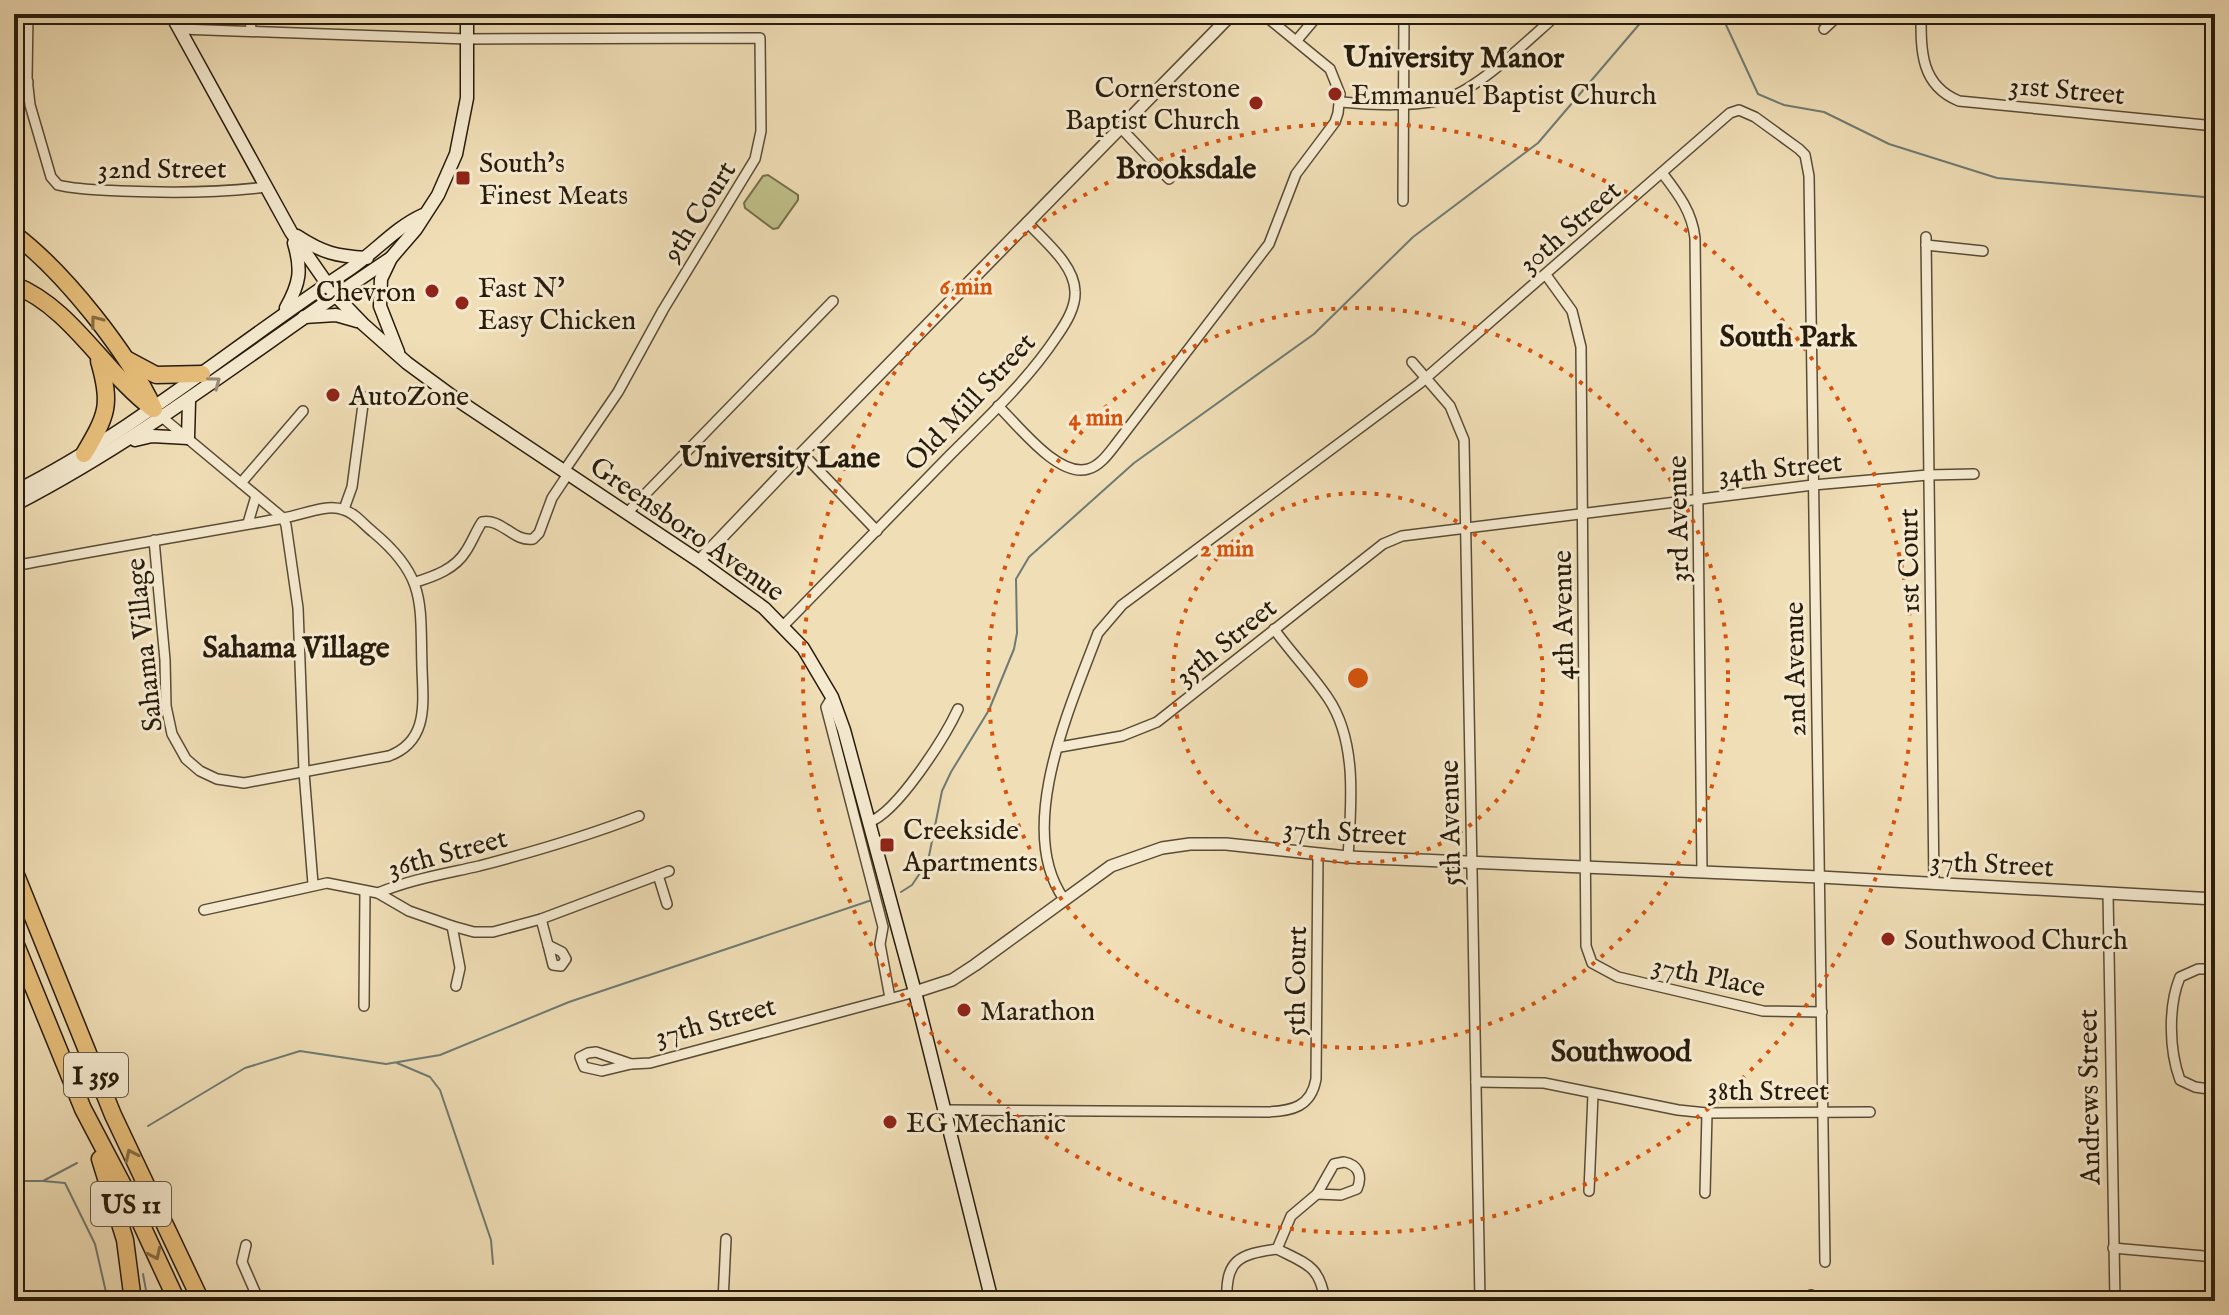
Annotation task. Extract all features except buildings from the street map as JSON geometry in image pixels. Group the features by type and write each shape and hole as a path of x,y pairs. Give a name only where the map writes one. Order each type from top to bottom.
{"highway":[{"path":"14,234 52,268 123,357 158,413"},
{"path":"14,285 57,312 134,394 158,413"},
{"path":"84,454 107,408 107,388 97,355"},
{"path":"123,357 156,375 202,374"},
{"name":"I 359","path":"14,870 113,1115 203,1301"},
{"name":"I 359","path":"14,940 83,1109"},
{"path":"83,1109 125,1240 133,1301"},
{"name":"US 11","path":"83,1109 124,1187 177,1301"}],"main road":[{"name":"Greensboro Avenue","path":"171,14 291,232 331,289 363,324 456,399 764,608 784,625 803,648 832,697 844,730 915,992 992,1301"},
{"path":"399,355 380,306 381,279 391,258 416,229 447,178 462,135 467,98 467,14"},
{"path":"14,492 158,413 189,401 301,318 407,222 423,215"},
{"path":"291,232 316,249 333,255 367,258"},
{"path":"283,313 297,289 299,276 300,263 291,232"},
{"path":"14,505 77,473 128,441 202,374 283,313 391,258"},
{"path":"301,318 336,315 363,324"},
{"path":"128,441 152,436 188,438 189,401"}],"street":[{"path":"14,82 28,82 28,14"},
{"path":"250,14 251,31"},
{"path":"395,14 402,14"},
{"path":"699,561 1232,14"},
{"path":"998,406 1061,465 1079,470 1097,465 1269,244 1296,174 1335,122 1341,102 1330,69 1263,14"},
{"path":"1297,40 1319,14"},
{"path":"1403,201 1404,14"},
{"path":"1824,29 1840,14"},
{"name":"31st Street","path":"1921,14 1922,60 1935,86 1950,98 1968,103 2215,126"},
{"path":"1341,102 1405,103 1438,100 1456,94 1479,79 1555,16"},
{"path":"180,29 467,39"},
{"name":"9th Court","path":"416,582 458,562 482,522 496,523 518,537 533,539 539,533 566,472 618,392 663,310 755,159 761,131 760,38 467,39"},
{"name":"32nd Street","path":"28,82 30,105 43,150 51,177 58,185 153,192 237,191 266,187"},
{"name":"30th Street","path":"1064,899 1050,866 1045,839 1049,774 1098,633 1115,611 1427,377 1730,113 1739,110"},
{"name":"2nd Avenue","path":"1739,110 1763,121 1799,149 1805,155 1808,167 1825,1262"},
{"path":"1120,127 1169,179"},
{"name":"3rd Avenue","path":"1663,174 1685,203 1694,229 1702,872"},
{"name":"Old Mill Street","path":"784,625 998,406 1056,339 1069,315 1075,289 1069,271 1027,222"},
{"name":"1st Court","path":"1934,884 1926,241 1983,251"},
{"name":"4th Avenue","path":"1546,275 1568,302 1578,329 1582,375 1586,946 1592,963"},
{"path":"627,513 833,301"},
{"name":"5th Avenue","path":"1412,362 1455,414 1464,440 1480,1301"},
{"path":"344,509 352,487 364,397"},
{"path":"241,483 303,411"},
{"path":"158,413 283,518 298,608 304,772 313,884"},
{"path":"802,453 877,531"},
{"name":"34th Street","path":"1402,536 1813,485 1974,474"},
{"path":"248,523 256,496"},
{"name":"Sahama Village","path":"14,566 154,540 248,523 283,518 332,508 344,509 395,552 416,582 420,603 423,706 417,733 406,748 389,756 244,783 225,782 200,771 180,751 172,734 166,706 154,540"},
{"name":"35th Street","path":"1060,747 1122,736 1157,722 1383,544 1402,536"},
{"path":"1274,629 1328,698 1341,722 1349,777 1348,857"},
{"path":"832,697 826,707 883,927 880,944 890,998"},
{"path":"869,822 880,818 897,803 958,709"},
{"name":"36th Street","path":"378,893 405,882 560,844 639,816"},
{"name":"37th Street","path":"631,1064 650,1063 952,980 1111,866 1171,846 1209,843 1348,857 1820,877 2215,899"},
{"name":"5th Court","path":"944,1110 1267,1112 1286,1111 1304,1104 1311,1097 1316,1079 1318,855"},
{"name":"36th Street","path":"378,893 409,911 452,926 474,932 493,932 541,919 669,871"},
{"path":"658,875 667,904"},
{"path":"204,910 313,884 327,883 378,893"},
{"path":"364,1006 365,891"},
{"name":"Andrews Street","path":"2108,893 2115,1301"},
{"path":"541,919 548,945"},
{"path":"452,926 460,968 456,986"},
{"name":"37th Place","path":"1592,963 1618,977 1763,1011 1822,1012"},
{"path":"2215,969 2198,969 2180,977 2173,994 2174,1062 2180,1080 2195,1087 2215,1090"},
{"name":"38th Street","path":"1476,1082 1544,1083 1707,1113 1870,1112"},
{"path":"1589,1191 1593,1094"},
{"path":"1705,1193 1707,1113"},
{"path":"1277,1249 1291,1216 1317,1194 1334,1164 1353,1164 1359,1172 1357,1189 1349,1194 1317,1194"},
{"path":"723,1301 726,1239"},
{"path":"246,1245 242,1262 259,1301"},
{"path":"2113,1248 2215,1257"},
{"path":"1227,1301 1227,1275 1238,1259 1277,1249 1301,1261 1322,1279 1325,1301"}],"green space":[{"path":"768,175 798,195 798,200 778,228 773,229 745,208 744,203 763,176"}],"waterway":[{"path":"901,892 912,885 928,861 942,791 989,710 1014,649 1017,633 1016,579 1029,557 1134,463 1314,334 1413,237 1538,143 1648,14"},
{"path":"1721,14 1758,94 1784,105 1824,112 1889,144 1997,178 2215,198"},
{"path":"148,1126 245,1068 300,1051 386,1064 440,1055 569,1002 872,900"},
{"path":"397,1063 430,1077 440,1090 491,1240 493,1264"},
{"path":"14,1181 43,1181 77,1163"},
{"path":"43,1181 65,1183 95,1244 108,1301"},
{"path":"143,1274 148,1301"}],"place":[{"name":"Emmanuel Baptist Church","path":"1335,94"},
{"name":"Cornerstone Baptist Church","path":"1256,103"},
{"name":"South's Finest Meats","path":"463,178"},
{"name":"Chevron","path":"432,291"},
{"name":"Fast N' Easy Chicken","path":"462,303"},
{"name":"AutoZone","path":"333,395"},
{"name":"Creekside Apartments","path":"887,845"},
{"name":"Southwood Church","path":"1888,939"},
{"name":"Marathon","path":"964,1010"},
{"name":"EG Mechanic","path":"890,1122"}],"district":[{"name":"University Manor","path":"1454,57"},
{"name":"Brooksdale","path":"1186,168"},
{"name":"South Park","path":"1788,336"},
{"name":"University Lane","path":"780,457"},
{"name":"Sahama Village","path":"296,647"},
{"name":"Southwood","path":"1621,1051"}]}
